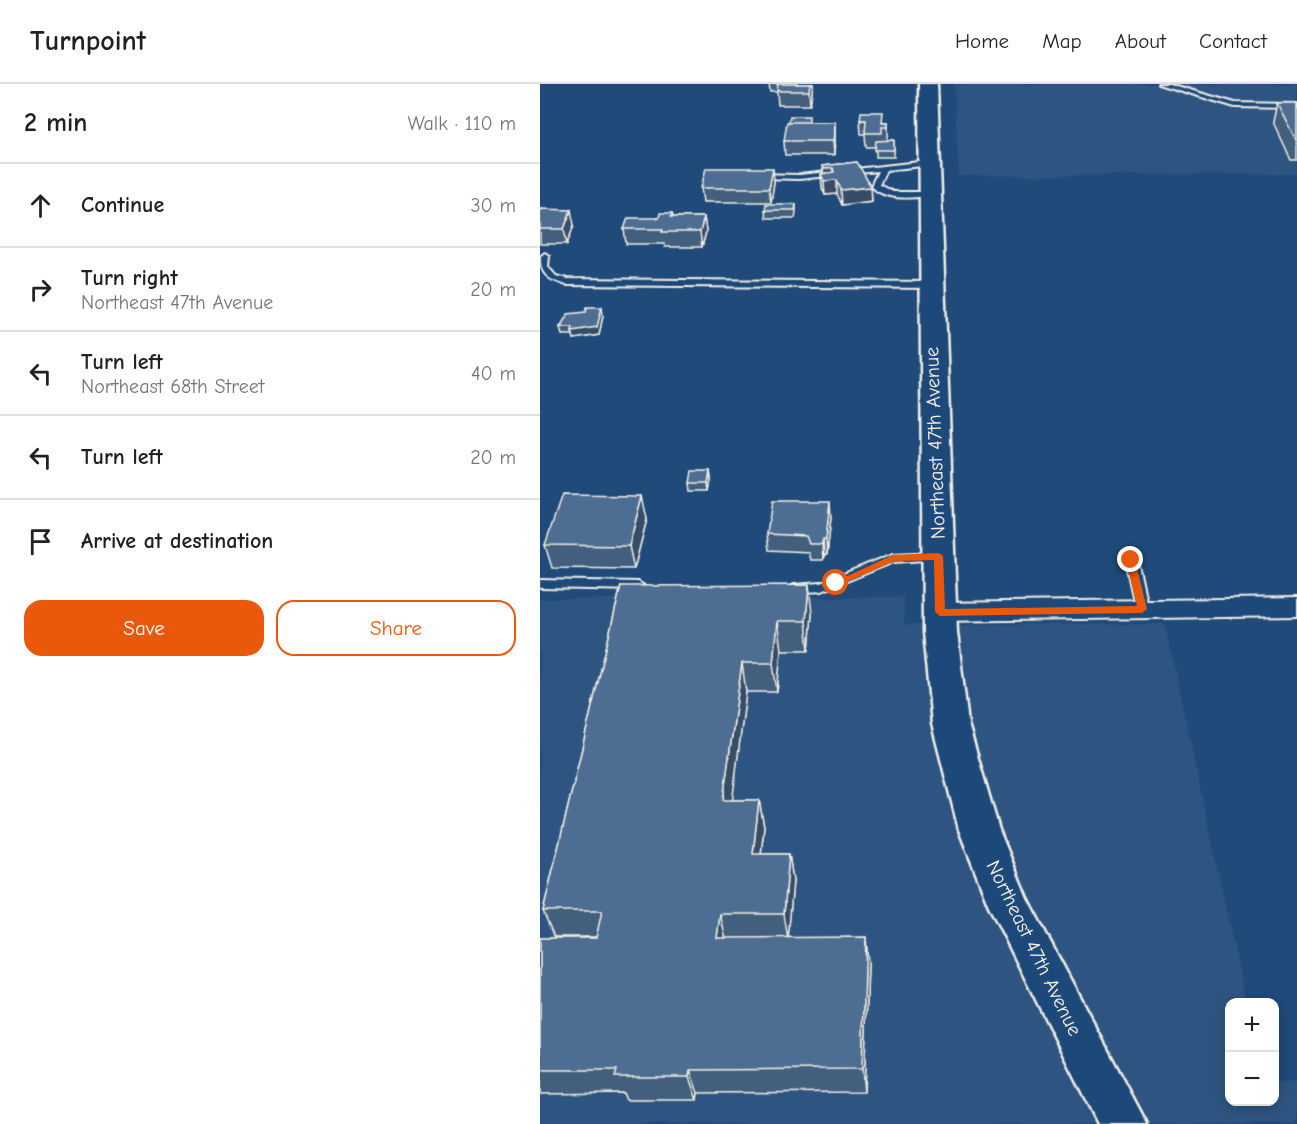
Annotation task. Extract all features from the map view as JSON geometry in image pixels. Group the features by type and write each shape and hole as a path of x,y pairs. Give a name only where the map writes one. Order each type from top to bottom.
{"street":[{"name":"Northeast 47th Avenue","path":"928,84 940,612 950,724 979,830 1028,945 1123,1124"},
{"path":"940,612 1297,607"}],"lane":[{"path":"1161,84 1235,105 1297,106"},
{"path":"758,176 799,177 929,163"},
{"path":"883,167 876,179 875,186 879,190 929,195"},
{"path":"545,256 544,267 553,278 567,282 931,285"},
{"path":"783,589 822,587 893,558 939,556"},
{"path":"1131,560 1142,609"},
{"path":"540,584 653,587"}],"shaded area":[{"path":"954,84 1297,84 1297,174 959,176"},
{"path":"903,597 904,625 1165,624 1245,998 1225,998 1225,1106 1279,1106 1279,1083 1297,1082 1297,1124 540,1124 540,599"}],"building":[{"path":"778,84 810,84 809,91 777,91"},
{"path":"1277,103 1297,103 1297,140 1296,140"},
{"path":"861,112 883,112 882,122 888,122 888,127 882,127 882,133 865,133 866,120 860,120"},
{"path":"790,116 809,116 809,122 789,122"},
{"path":"787,122 835,122 833,141 784,141"},
{"path":"894,140 894,150 875,150 876,141"},
{"path":"857,162 871,187 841,190 837,180 824,181 821,174 834,172 833,168 823,169 822,166"},
{"path":"706,168 773,168 769,188 701,188"},
{"path":"766,204 796,204 795,210 765,210"},
{"path":"540,209 571,210 564,229 540,229"},
{"path":"660,213 672,213 671,217 704,217 700,232 624,229 628,218 659,218"},
{"path":"587,307 602,307 597,327 572,331 573,327 560,327 568,314 586,312"},
{"path":"692,471 710,471 708,483 690,483"},
{"path":"562,495 642,496 629,546 545,545"},
{"path":"772,501 830,501 826,539 823,539 822,544 809,544 806,536 767,534"},
{"path":"809,585 806,621 777,621 773,663 742,663 723,800 759,800 753,854 789,854 784,914 720,914 717,938 866,937 862,1069 690,1070 689,1077 615,1077 617,1070 540,1070 540,938 596,938 602,911 543,911 621,586"}],"route":[{"path":"836,583 893,558 939,556 940,612 1142,609 1131,560"}]}
